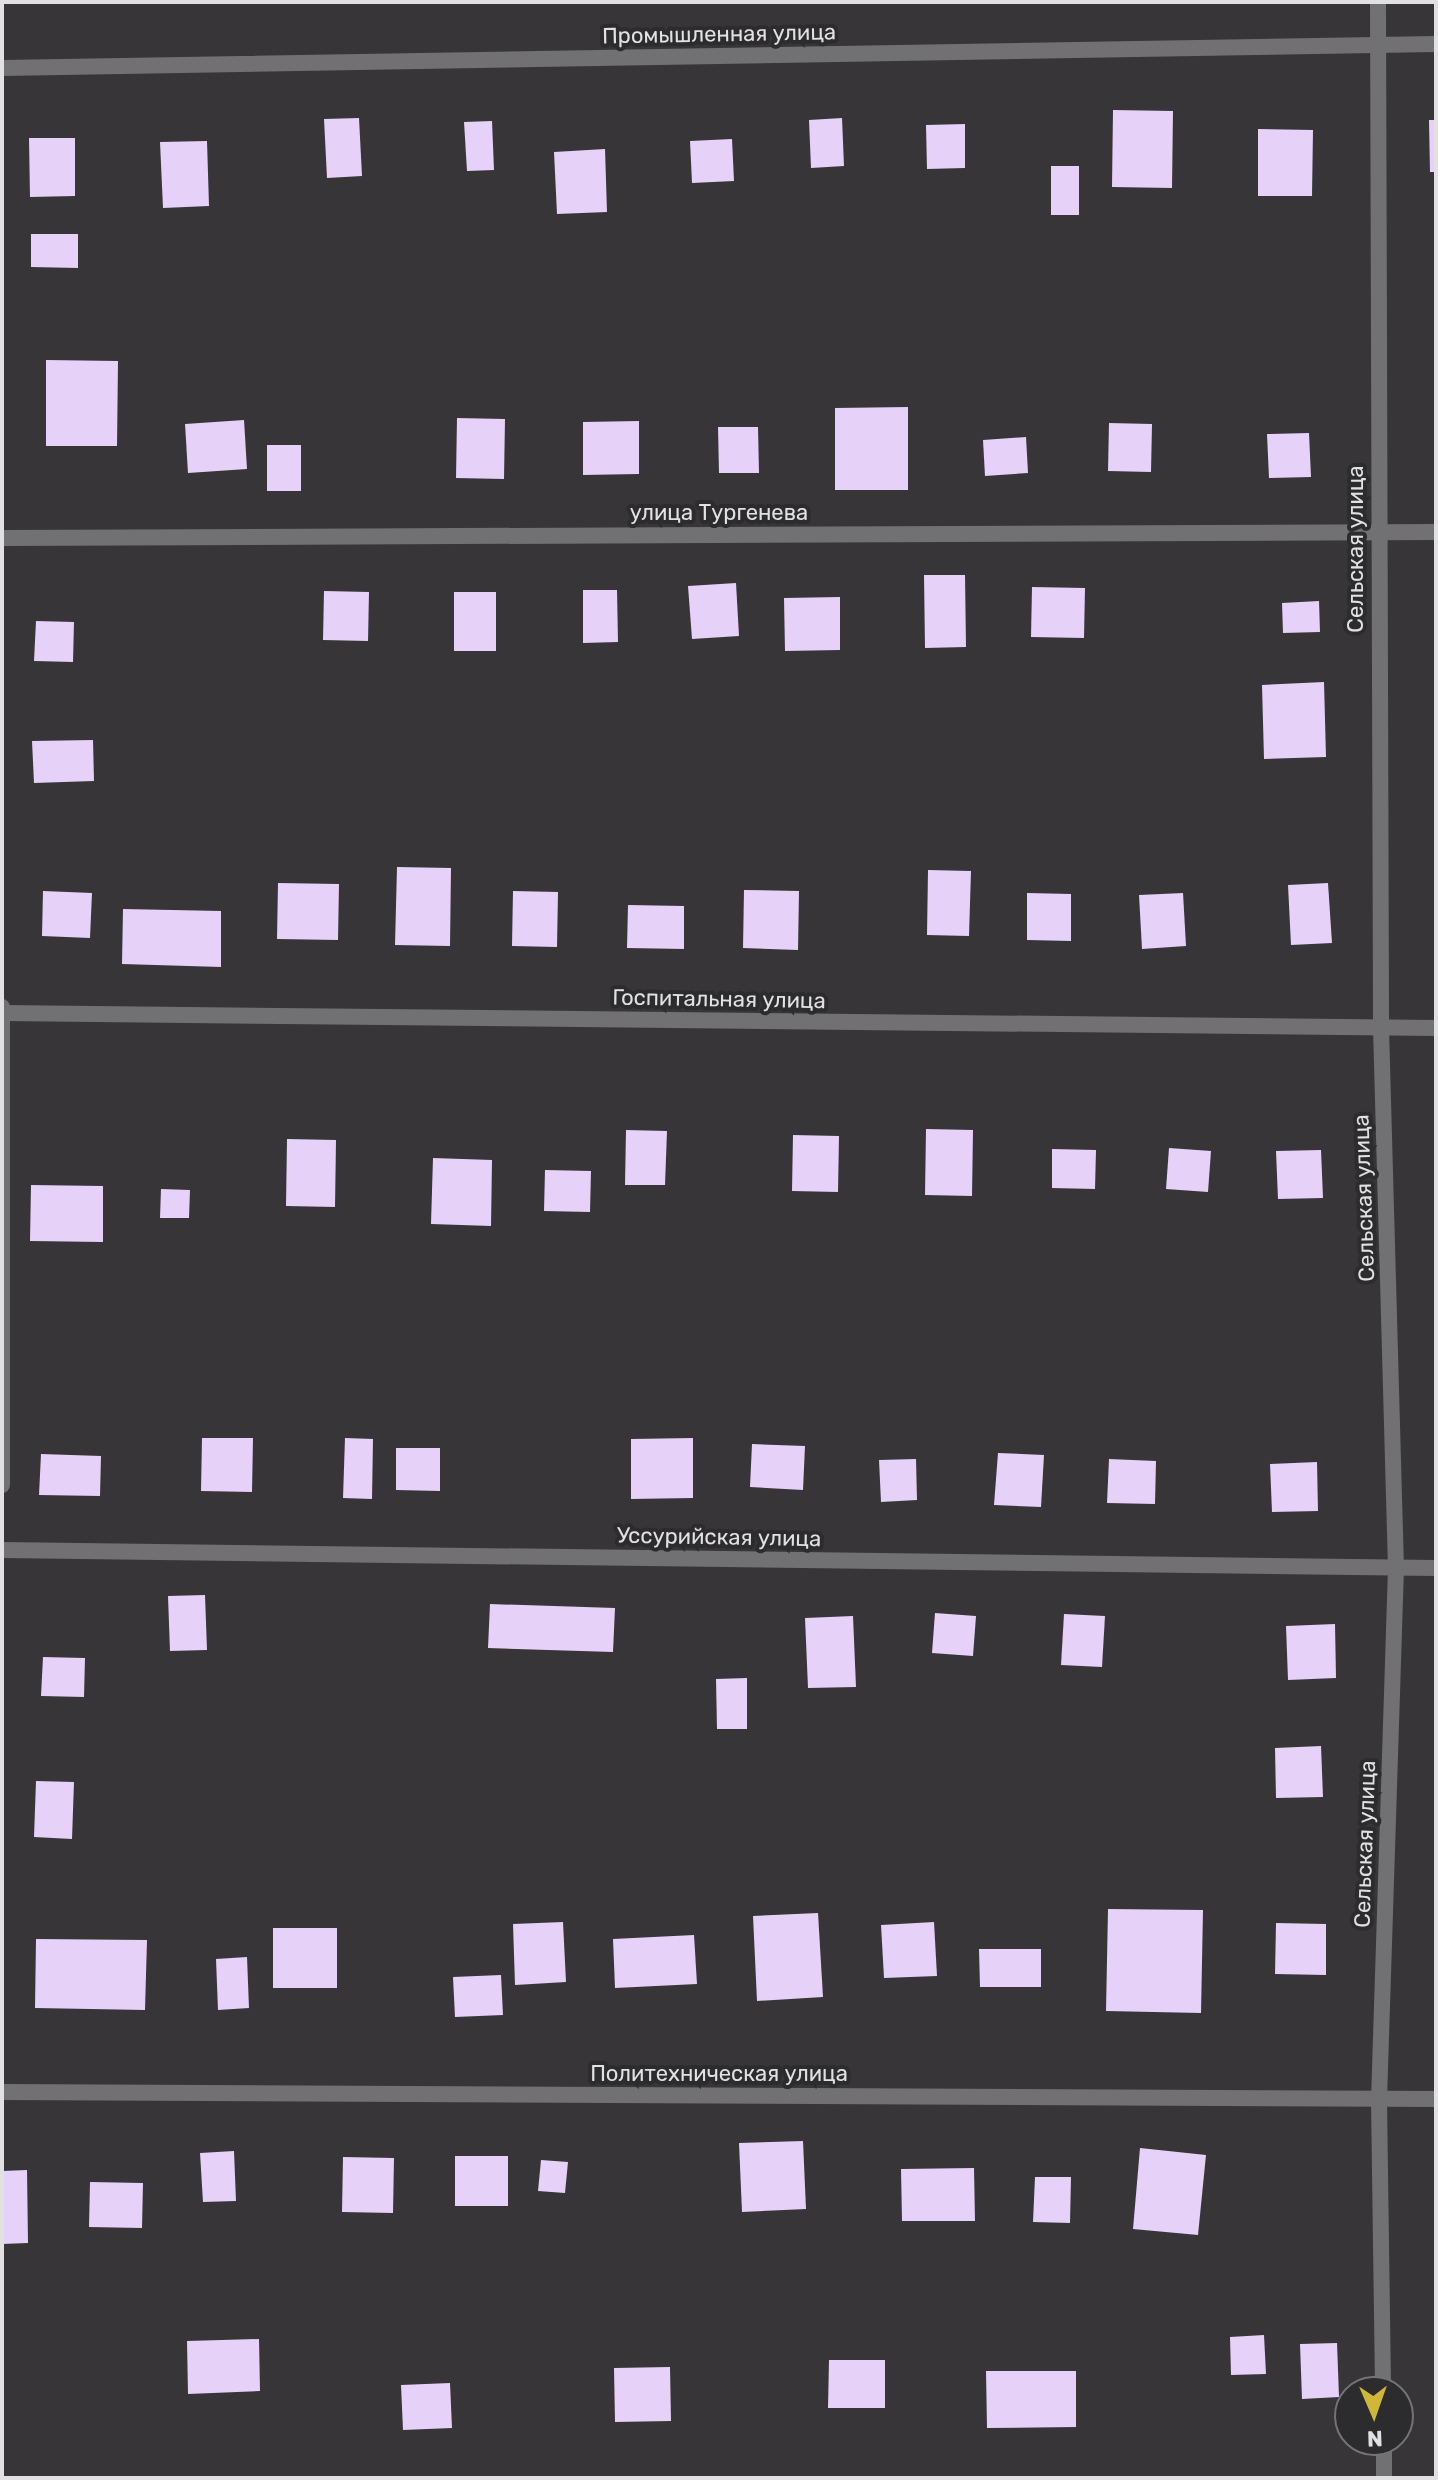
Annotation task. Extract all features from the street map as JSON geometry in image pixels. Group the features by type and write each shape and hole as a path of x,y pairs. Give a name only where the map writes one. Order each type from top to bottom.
{"street":[{"name":"Сельская улица","path":"1378,2 1381,1028 1396,1568 1379,2100 1383,2376"},
{"name":"Промышленная улица","path":"2,68 1436,44"},
{"name":"улица Тургенева","path":"2,538 1436,532"},
{"name":"Госпитальная улица","path":"2,1011 1436,1028"},
{"path":"2,1011 2,1485"},
{"name":"Уссурийская улица","path":"2,1550 1436,1568"},
{"name":"Политехническая улица","path":"2,2092 1436,2099"},
{"path":"1384,2456 1384,2478"}],"building":[{"path":"1113,110 1173,111 1172,188 1112,187"},
{"path":"359,118 362,176 327,178 324,119"},
{"path":"842,118 844,166 811,168 809,120"},
{"path":"1429,120 1436,120 1436,172 1430,172"},
{"path":"492,121 494,170 467,171 464,122"},
{"path":"965,124 965,168 927,169 926,125"},
{"path":"1258,129 1313,130 1312,196 1258,196"},
{"path":"29,138 75,138 75,196 30,197"},
{"path":"732,139 734,181 692,183 690,141"},
{"path":"207,141 209,206 163,208 160,142"},
{"path":"605,149 607,212 557,214 554,152"},
{"path":"1051,166 1079,166 1079,215 1051,215"},
{"path":"31,234 78,234 78,268 31,267"},
{"path":"46,360 118,361 117,446 46,446"},
{"path":"908,407 908,490 835,490 835,408"},
{"path":"457,418 505,419 504,479 456,478"},
{"path":"244,420 247,469 188,473 185,424"},
{"path":"639,421 639,474 583,475 583,422"},
{"path":"1109,423 1152,424 1151,472 1108,471"},
{"path":"718,427 758,427 759,473 719,473"},
{"path":"1309,433 1311,477 1269,478 1267,434"},
{"path":"1026,437 1028,473 985,476 983,440"},
{"path":"267,445 301,445 301,491 267,491"},
{"path":"924,575 965,575 966,647 925,648"},
{"path":"736,583 739,636 692,639 688,586"},
{"path":"1032,587 1085,588 1084,638 1031,637"},
{"path":"583,590 617,590 618,642 583,643"},
{"path":"324,591 369,592 368,641 323,640"},
{"path":"454,592 496,592 496,651 454,651"},
{"path":"840,597 840,650 785,651 784,598"},
{"path":"1319,601 1320,632 1283,633 1282,603"},
{"path":"36,621 74,622 73,662 34,661"},
{"path":"1324,682 1326,757 1264,759 1262,685"},
{"path":"93,740 94,781 34,783 32,741"},
{"path":"397,867 451,868 450,946 395,945"},
{"path":"928,870 971,871 969,936 927,935"},
{"path":"278,883 339,884 338,940 277,939"},
{"path":"1328,883 1332,943 1291,945 1288,885"},
{"path":"744,890 799,891 798,950 743,948"},
{"path":"43,891 92,893 90,938 42,936"},
{"path":"513,891 558,892 557,947 512,946"},
{"path":"1027,893 1071,894 1071,941 1027,940"},
{"path":"1183,893 1186,946 1142,949 1139,895"},
{"path":"628,905 684,906 684,949 627,948"},
{"path":"123,909 221,911 221,967 122,964"},
{"path":"926,1129 973,1130 972,1196 925,1195"},
{"path":"626,1130 667,1131 665,1185 625,1185"},
{"path":"793,1135 839,1136 838,1192 792,1191"},
{"path":"287,1139 336,1140 335,1207 286,1206"},
{"path":"1169,1148 1211,1151 1208,1192 1166,1189"},
{"path":"1052,1149 1096,1150 1095,1189 1052,1188"},
{"path":"1321,1150 1323,1198 1278,1199 1276,1151"},
{"path":"433,1158 492,1160 491,1226 431,1224"},
{"path":"545,1170 591,1171 590,1212 544,1211"},
{"path":"31,1185 103,1186 103,1242 30,1241"},
{"path":"161,1189 190,1190 189,1218 160,1218"},
{"path":"202,1438 253,1438 252,1492 201,1491"},
{"path":"345,1438 373,1439 372,1499 343,1498"},
{"path":"693,1438 693,1498 631,1499 631,1439"},
{"path":"752,1444 805,1446 803,1490 750,1487"},
{"path":"396,1448 440,1448 440,1491 396,1490"},
{"path":"998,1453 1044,1455 1041,1507 994,1505"},
{"path":"41,1454 101,1456 100,1496 39,1495"},
{"path":"916,1459 917,1500 881,1502 879,1460"},
{"path":"1109,1459 1156,1461 1155,1504 1107,1503"},
{"path":"1317,1462 1318,1511 1272,1512 1270,1464"},
{"path":"205,1595 207,1650 170,1651 168,1596"},
{"path":"490,1604 615,1608 613,1652 488,1648"},
{"path":"935,1613 976,1616 973,1656 932,1653"},
{"path":"1064,1614 1105,1616 1102,1667 1061,1665"},
{"path":"853,1616 856,1687 808,1688 805,1618"},
{"path":"1335,1624 1336,1678 1288,1680 1286,1626"},
{"path":"43,1657 85,1658 84,1697 41,1696"},
{"path":"747,1678 747,1729 717,1729 716,1679"},
{"path":"1321,1746 1323,1797 1276,1798 1275,1748"},
{"path":"36,1781 74,1782 72,1839 34,1837"},
{"path":"1108,1909 1203,1910 1201,2013 1106,2011"},
{"path":"818,1913 823,1997 757,2001 753,1916"},
{"path":"563,1922 566,1982 515,1985 513,1924"},
{"path":"934,1922 937,1976 884,1978 881,1925"},
{"path":"1276,1923 1326,1924 1326,1975 1275,1974"},
{"path":"273,1928 337,1928 337,1988 273,1988"},
{"path":"694,1935 697,1984 615,1988 613,1939"},
{"path":"36,1939 147,1940 145,2010 35,2008"},
{"path":"979,1949 1041,1949 1041,1987 980,1987"},
{"path":"247,1957 249,2008 218,2010 216,1959"},
{"path":"501,1975 503,2015 455,2017 453,1977"},
{"path":"803,2141 806,2209 742,2212 739,2143"},
{"path":"1140,2148 1206,2155 1198,2235 1133,2229"},
{"path":"234,2151 236,2201 203,2202 200,2153"},
{"path":"455,2156 508,2156 508,2206 455,2206"},
{"path":"343,2157 394,2158 393,2213 342,2212"},
{"path":"541,2160 568,2162 565,2193 538,2191"},
{"path":"974,2168 975,2221 902,2221 901,2169"},
{"path":"27,2170 28,2243 2,2244 2,2171"},
{"path":"1035,2177 1071,2177 1070,2223 1033,2222"},
{"path":"90,2182 143,2183 142,2228 89,2227"},
{"path":"1264,2335 1266,2374 1231,2375 1230,2337"},
{"path":"259,2339 260,2391 188,2394 187,2341"},
{"path":"1337,2343 1338,2376 1334,2376 1334,2397 1302,2399 1300,2344"},
{"path":"829,2360 885,2360 885,2408 828,2408"},
{"path":"670,2367 671,2421 615,2422 614,2368"},
{"path":"986,2371 1076,2371 1076,2427 987,2428"},
{"path":"450,2383 452,2428 403,2430 401,2385"}]}
